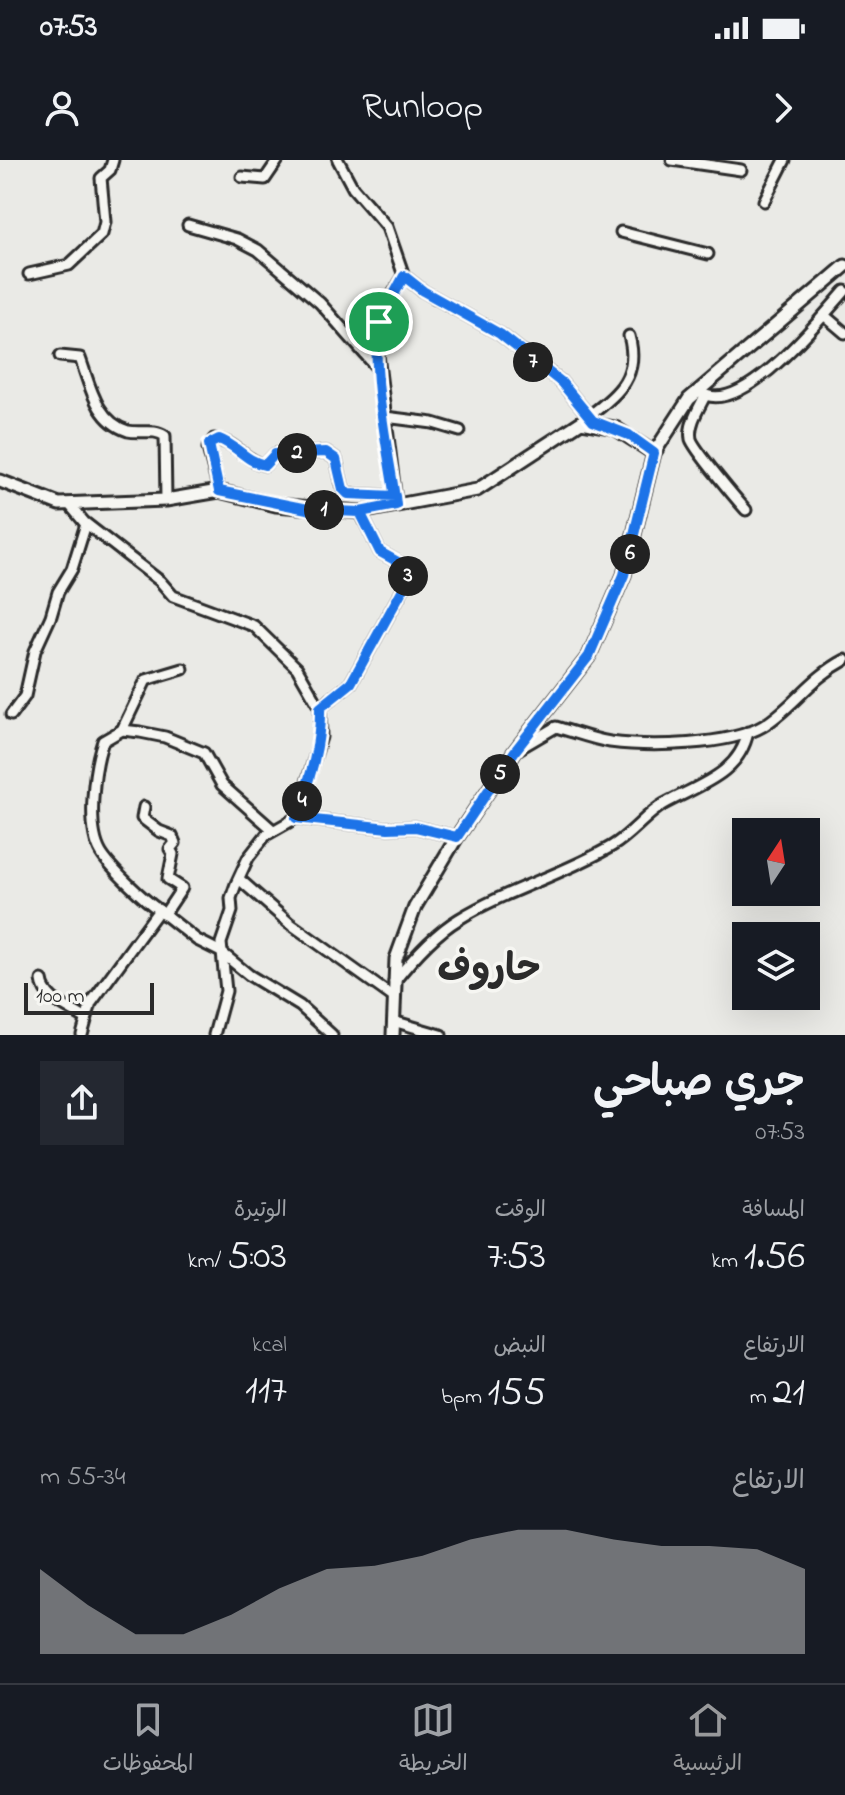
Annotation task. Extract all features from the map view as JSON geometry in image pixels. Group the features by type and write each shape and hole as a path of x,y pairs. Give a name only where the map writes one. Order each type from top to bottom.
{"street":[{"path":"29,274 69,265 102,234 105,222 101,178 110,170 113,160"},
{"path":"242,177 265,179 278,160"},
{"path":"338,160 353,188 387,227 404,276 423,291 500,334 561,382 592,418 629,435 654,453"},
{"path":"672,160 741,170"},
{"path":"764,201 785,160"},
{"path":"188,225 237,239 258,250 320,303 378,369"},
{"path":"621,232 708,254"},
{"path":"393,1035 396,959 415,907 457,837 515,751 589,656 607,619 636,533 654,453 669,424 845,266"},
{"path":"395,501 378,369 379,322 404,276"},
{"path":"702,393 731,396 744,388 814,330 845,291"},
{"path":"825,316 845,333"},
{"path":"0,481 49,502 69,504 166,500 219,491 276,505 360,512 395,501 477,490 542,451 570,428 592,418 604,401 616,396 629,377 633,363 629,336"},
{"path":"60,356 80,358 93,399 118,425 127,430 153,431 165,436 166,500"},
{"path":"702,393 691,439 734,499 746,510"},
{"path":"385,417 433,423 460,431"},
{"path":"219,491 208,448 214,439 232,445 245,458 265,465 275,454 326,452 336,459 343,489 348,494 395,501"},
{"path":"69,504 86,524 177,599 244,621 288,655 320,708 319,747 296,818"},
{"path":"320,708 351,683 409,578 407,567 380,552 360,512"},
{"path":"11,715 25,696 35,651 58,592 72,569 86,524"},
{"path":"515,751 556,727 601,740 633,743 701,741 748,732 765,725 814,679 845,660"},
{"path":"183,669 146,680 122,730 103,741 91,794 100,851 135,891 161,912 197,940 221,952 249,975 300,1006 332,1035"},
{"path":"122,730 165,737 204,753 222,785 273,830"},
{"path":"393,982 435,937 460,919 511,891 546,881 614,845 663,805 724,773 737,759 748,732"},
{"path":"82,1035 85,1018 120,960 182,888 168,879 173,854 170,849 175,843 172,836 154,829 142,818 144,807"},
{"path":"214,1035 226,991 221,952 223,933 232,911 231,898 248,858 273,830 296,818 367,826 415,827 457,837"},
{"path":"239,879 288,922 393,997"},
{"path":"42,980 43,988 52,998 85,1018"},
{"path":"393,1021 441,1035"}],"district":[{"name":"حاروف","path":"489,971"}],"route":[{"path":"379,322 376,357 393,477 396,505 360,512 312,510 219,491 209,455 209,444 214,439 232,445 245,458 265,465 275,454 326,452 336,459 343,489 348,494 395,496 396,505 377,509 360,512 380,552 407,567 409,578 351,683 320,708 321,737 296,818 388,828 415,827 457,837 515,751 589,656 624,575 654,453 629,435 593,421 561,382 500,334 423,291 404,276 379,322"}]}
